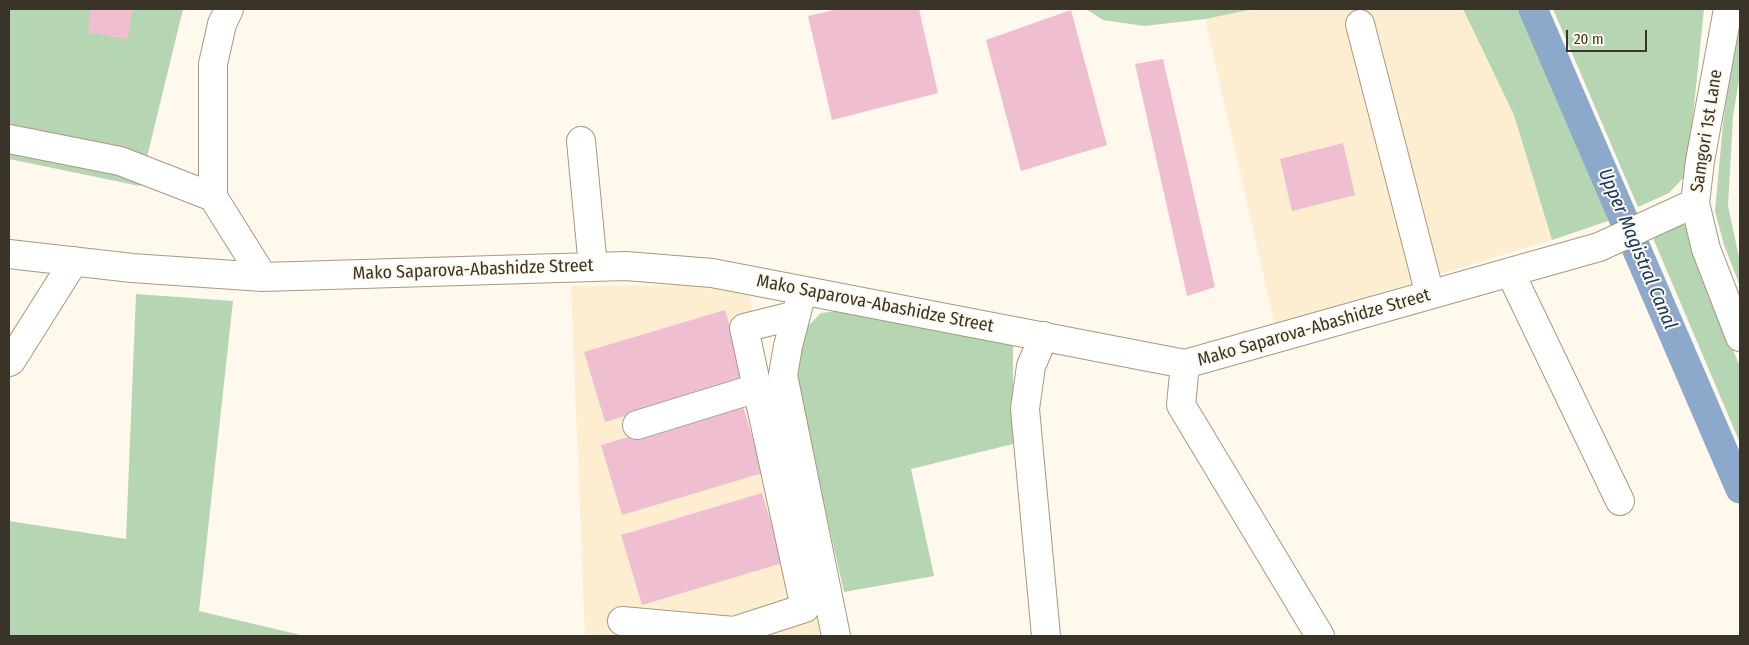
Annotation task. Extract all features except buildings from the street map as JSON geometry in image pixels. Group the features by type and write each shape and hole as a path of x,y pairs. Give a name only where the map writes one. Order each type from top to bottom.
{"street":[{"path":"229,9 222,24 213,64 213,197 263,277"},
{"name":"Samgori 1st Lane","path":"1728,9 1700,161 1695,203 1706,249 1740,336"},
{"path":"1360,24 1430,295"},
{"path":"9,139 120,161 213,197"},
{"path":"581,141 593,267"},
{"name":"Mako Saparova-Abashidze Street","path":"9,254 132,268 263,277 626,266 712,273 800,302 1044,336 1185,364 1599,247 1695,203"},
{"path":"9,362 12,361 74,262"},
{"path":"1510,272 1620,501"},
{"path":"622,621 734,630 805,608 744,328 800,302"},
{"path":"800,302 788,346 783,375 836,636"},
{"path":"1044,336 1031,366 1025,409 1046,636"},
{"path":"1185,364 1182,405 1320,636"},
{"path":"637,425 757,388"}],"shaded area":[{"path":"1254,9 1463,9 1514,115 1552,240 1275,325 1205,19"},
{"path":"714,285 749,294 823,636 585,636 571,286"}],"green space":[{"path":"9,9 183,9 140,186 9,159"},
{"path":"1086,9 1254,9 1205,19 1144,26 1103,20"},
{"path":"1463,9 1518,9 1611,220 1552,240 1514,115"},
{"path":"1553,9 1704,9 1687,174 1669,193 1638,207"},
{"path":"1739,9 1740,74 1733,116 1728,206 1740,262 1740,286 1724,245 1715,211 1723,124"},
{"path":"1682,224 1696,229 1727,335 1740,367 1740,443 1653,238"},
{"path":"136,294 233,301 199,611 305,636 9,636 9,521 126,539"},
{"path":"855,309 1013,344 1013,444 911,469 934,576 844,592 794,373 804,330 821,313"}],"waterway":[{"name":"Upper Magistral Canal","path":"1533,9 1740,489"}]}
